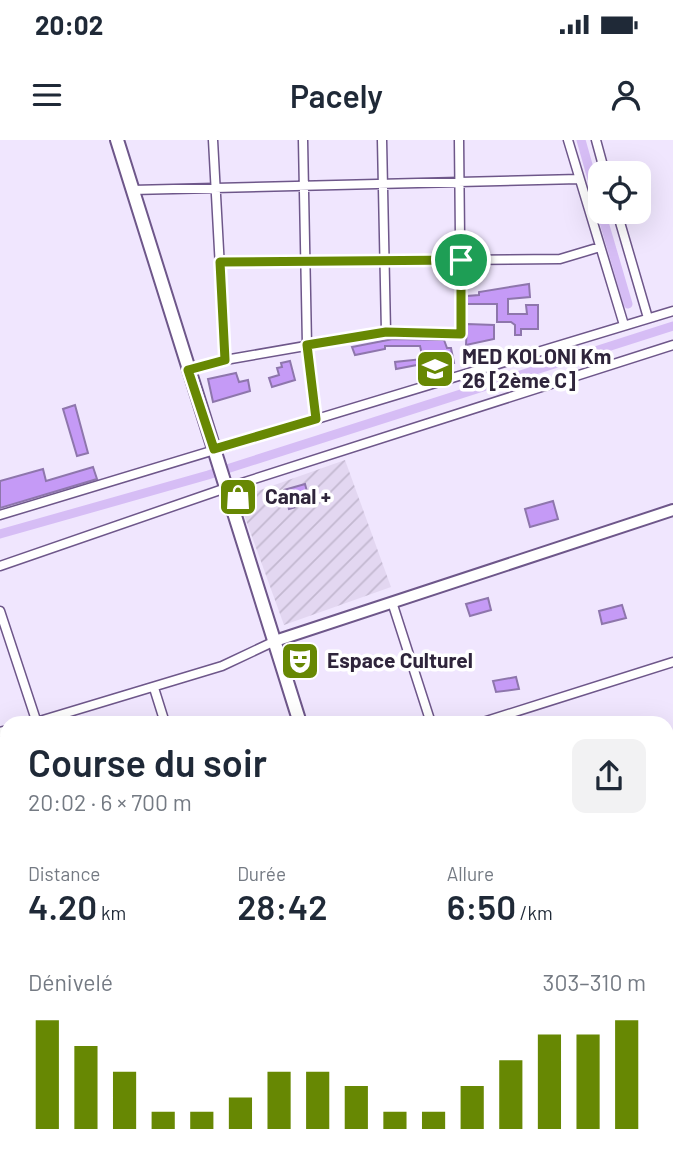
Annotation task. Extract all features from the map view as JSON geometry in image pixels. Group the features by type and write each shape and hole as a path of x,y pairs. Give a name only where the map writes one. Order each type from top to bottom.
{"main road":[{"path":"117,140 298,716"}],"street":[{"path":"213,140 225,360"},
{"path":"303,140 307,345 316,419"},
{"path":"382,140 386,332"},
{"path":"188,370 225,360 386,332 461,334 459,140"},
{"path":"568,140 624,325"},
{"path":"596,140 602,161"},
{"path":"132,190 579,179"},
{"path":"621,224 648,318"},
{"path":"220,262 560,260 600,247"},
{"path":"0,515 215,454 316,419 673,311"},
{"path":"0,566 225,485 673,345"},
{"path":"56,716 222,666 275,641 673,510"},
{"path":"392,602 429,716"},
{"path":"0,611 33,716"},
{"path":"502,716 673,662"},
{"path":"154,688 163,716"}],"shaded area":[{"path":"345,460 391,587 284,625 238,498"}],"building":[{"path":"529,284 530,297 508,299 508,314 527,314 526,305 538,305 538,329 521,329 521,335 515,335 515,325 511,322 497,322 497,304 467,304 467,296 479,295 479,292"},
{"path":"467,324 494,325 494,339 466,345"},
{"path":"393,339 444,340 447,348 451,348 454,363 444,365 443,360 396,369 395,362 423,359 420,346 385,346 385,349 355,355 352,347"},
{"path":"290,361 295,380 272,387 269,378 279,375 277,368 282,367 281,363"},
{"path":"236,373 239,382 248,380 250,391 213,402 208,379"},
{"path":"75,405 88,453 77,456 63,409"},
{"path":"93,467 97,479 0,508 0,481 43,469 46,481"},
{"path":"305,484 310,503 289,509 284,490"},
{"path":"553,501 558,519 530,527 525,509"},
{"path":"488,598 491,610 470,616 466,604"},
{"path":"622,605 626,618 602,624 599,611"},
{"path":"516,677 519,689 496,692 493,681"}],"waterway":[{"path":"581,140 588,165"},
{"path":"605,224 628,304"},
{"path":"0,534 208,475 673,326"}],"place":[{"name":"MED KOLONI Km 26 [2ème C]","path":"435,369"},
{"name":"Canal +","path":"238,497"},
{"name":"Espace Culturel","path":"300,661"}],"route":[{"path":"461,260 461,334 386,332 307,345 316,419 214,449 188,370 225,360 220,262 461,260"}]}
